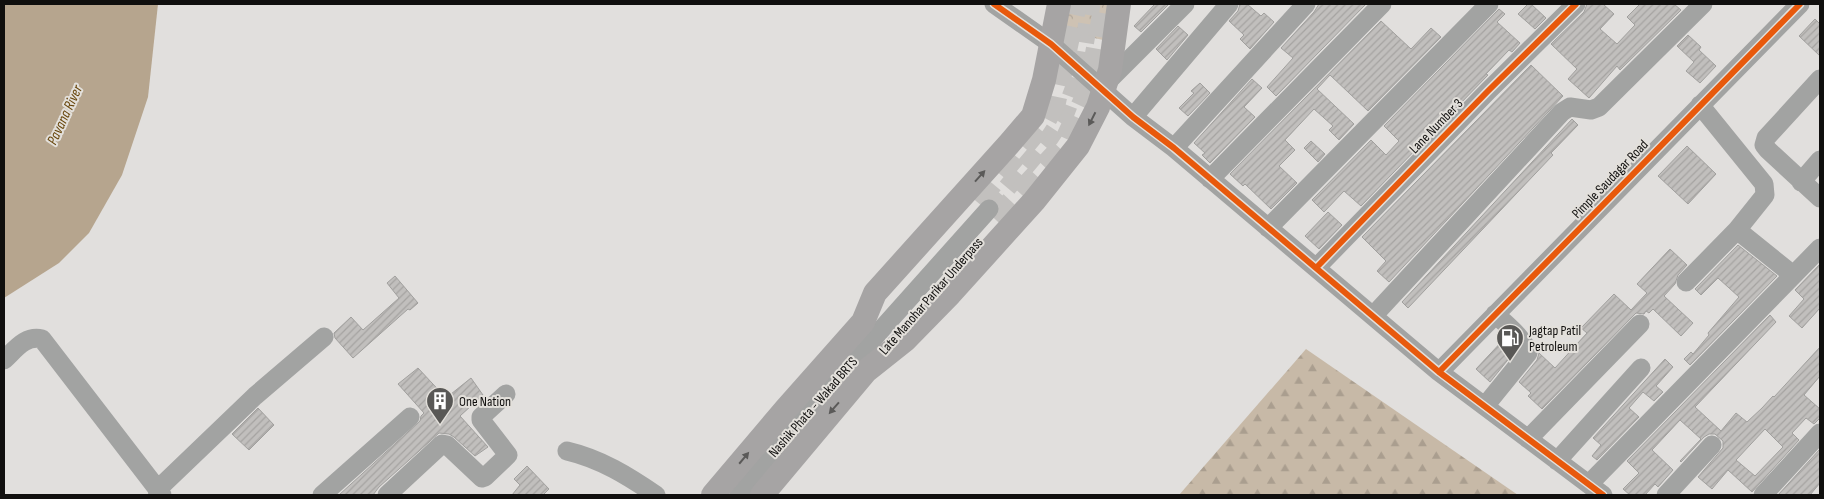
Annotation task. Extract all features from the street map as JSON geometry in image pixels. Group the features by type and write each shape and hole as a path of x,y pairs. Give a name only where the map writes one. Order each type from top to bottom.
{"main road":[{"path":"863,322 875,293 1010,144 1032,116 1044,80 1059,4"},
{"path":"762,495 866,371 917,329 1034,201 1078,146 1098,107 1110,70 1119,4"},
{"path":"713,495 863,322 987,210"},
{"name":"Late Manohar Parikar Underpass","path":"866,371 948,273 987,210"}],"street":[{"path":"994,4 1051,44 1104,86 1133,117 1174,148 1438,372 1596,490 1820,248"},
{"path":"1104,86 1185,4"},
{"path":"1133,117 1230,4"},
{"path":"1174,148 1306,4"},
{"path":"1210,179 1382,4"},
{"path":"1268,228 1489,4"},
{"name":"Lane Number 3","path":"1316,268 1488,90 1576,4"},
{"path":"1373,316 1562,112 1570,107 1591,110 1599,107 1703,4"},
{"name":"Pimple Saudagar Road","path":"1438,372 1800,4"},
{"path":"1820,79 1766,138 1764,145 1820,198"},
{"path":"1686,282 1737,230 1765,195 1764,184 1700,105"},
{"path":"1801,182 1820,160"},
{"name":"Nashik Phata - Wakad BRTS","path":"739,495 796,426 987,210"},
{"path":"1737,230 1793,275"},
{"path":"1485,406 1528,354 1527,348 1518,336 1495,314"},
{"path":"1528,439 1640,324"},
{"path":"4,360 25,341 34,337 42,339 160,492 255,396 324,337"},
{"path":"1558,461 1641,368"},
{"path":"387,495 442,444 447,444 482,478 484,477 508,455 481,420 481,417 506,394"},
{"path":"330,493 410,417"},
{"path":"1762,495 1820,433"},
{"path":"1666,495 1712,445"},
{"path":"567,451 600,461 656,495"}],"green space":[{"path":"1061,4 1108,4 1103,40 1054,29"},
{"path":"1306,349 1518,495 1179,495"}],"water":[{"name":"Pavana River","path":"4,4 158,4 148,97 122,175 89,233 59,263 4,298"}],"building":[{"path":"1155,4 1169,4 1141,32 1134,26"},
{"path":"1240,4 1247,4 1261,16 1264,13 1274,22 1250,49 1240,39 1244,35 1229,21 1238,11"},
{"path":"1319,4 1366,4 1276,96 1267,87 1293,58 1281,48"},
{"path":"1528,4 1531,4 1546,18 1535,29 1518,14"},
{"path":"1587,4 1603,4 1614,14 1600,29 1617,44 1635,25 1627,17 1640,4 1674,4 1681,10 1620,70 1617,66 1589,98 1568,79 1577,69 1551,44 1584,12"},
{"path":"1499,9 1505,14 1497,22 1520,43 1512,52 1509,50 1486,74 1488,75 1361,206 1344,191 1324,212 1312,200 1371,140 1386,155 1399,141 1384,126"},
{"path":"1815,19 1820,24 1820,56 1799,36"},
{"path":"1381,21 1411,49 1431,28 1441,37 1368,111 1330,75 1317,89 1354,124 1339,140 1329,130 1333,126 1314,109 1285,140 1295,150 1279,166 1297,183 1271,209 1245,184 1243,186 1230,174"},
{"path":"1178,26 1188,35 1167,60 1156,49"},
{"path":"1688,35 1701,47 1699,50 1716,66 1700,83 1686,71 1694,62 1677,46"},
{"path":"1531,65 1563,96 1389,282 1377,271 1386,261 1362,237"},
{"path":"1252,79 1262,88 1244,107 1255,117 1210,163 1202,155 1205,153 1194,143"},
{"path":"1200,83 1210,93 1188,116 1179,108 1194,93 1191,91"},
{"path":"1572,119 1578,125 1551,153 1553,155 1408,308 1402,302"},
{"path":"1311,141 1325,154 1318,162 1304,148"},
{"path":"1687,146 1716,174 1688,204 1658,176"},
{"path":"1328,212 1342,225 1319,249 1305,236"},
{"path":"1738,245 1777,276 1690,365 1684,359 1691,352 1693,354 1709,335 1708,333 1739,297 1718,278 1701,295 1695,289"},
{"path":"1670,249 1687,265 1678,275 1675,284 1664,296 1693,323 1681,336 1653,309 1649,313 1646,311 1644,314 1636,313 1542,409 1528,396 1531,393 1519,382 1537,360 1539,353 1555,368 1587,333 1581,328 1614,294 1631,310 1647,293 1637,284"},
{"path":"1820,264 1820,308 1802,328 1789,316 1804,299 1795,290"},
{"path":"395,276 418,303 410,310 408,309 353,358 335,338 334,333 351,317 363,330 399,298 387,283"},
{"path":"1770,315 1776,322 1695,407 1721,431 1736,413 1747,422 1774,397 1820,347 1820,376 1804,395 1820,409 1820,418 1814,424 1806,418 1792,433 1799,440 1752,492 1728,470 1712,489 1698,477 1723,448 1723,441 1715,434 1709,434 1704,437 1680,461 1701,439 1680,420 1652,450 1673,470 1658,487 1655,484 1645,495 1630,495 1623,489 1639,473 1627,461","holes":["1765,429 1783,447 1755,476 1736,460"]},
{"path":"1505,338 1515,351 1490,382 1476,369"},
{"path":"1665,359 1673,367 1656,386 1663,392 1654,401 1643,392 1629,408 1639,417 1597,460 1592,456 1601,445 1593,438"},
{"name":"One Nation","path":"418,368 446,398 471,378 483,395 460,416 488,447 475,456 454,437 449,434 439,433 379,487 373,495 339,495 420,421 424,413 398,384"},
{"path":"258,408 274,425 249,450 232,434"},
{"path":"1820,449 1820,483 1810,495 1778,495"},
{"path":"527,466 549,489 543,495 512,495 520,485 514,479"}],"tunnel":[{"path":"976,201 1045,119 1054,102 1075,4"},
{"path":"989,209 1050,137 1064,116 1079,76 1091,4"},
{"path":"996,220 1063,148 1085,101 1095,65 1106,4"}],"cycle path":[{"path":"994,4 1051,44 1133,117 1174,148 1439,372 1603,495"},
{"path":"1316,268 1488,91 1576,4"},
{"path":"1439,372 1800,4"}],"place":[{"name":"Jagtap Patil Petroleum","path":"1510,362"},
{"name":"One Nation","path":"440,425"}]}
